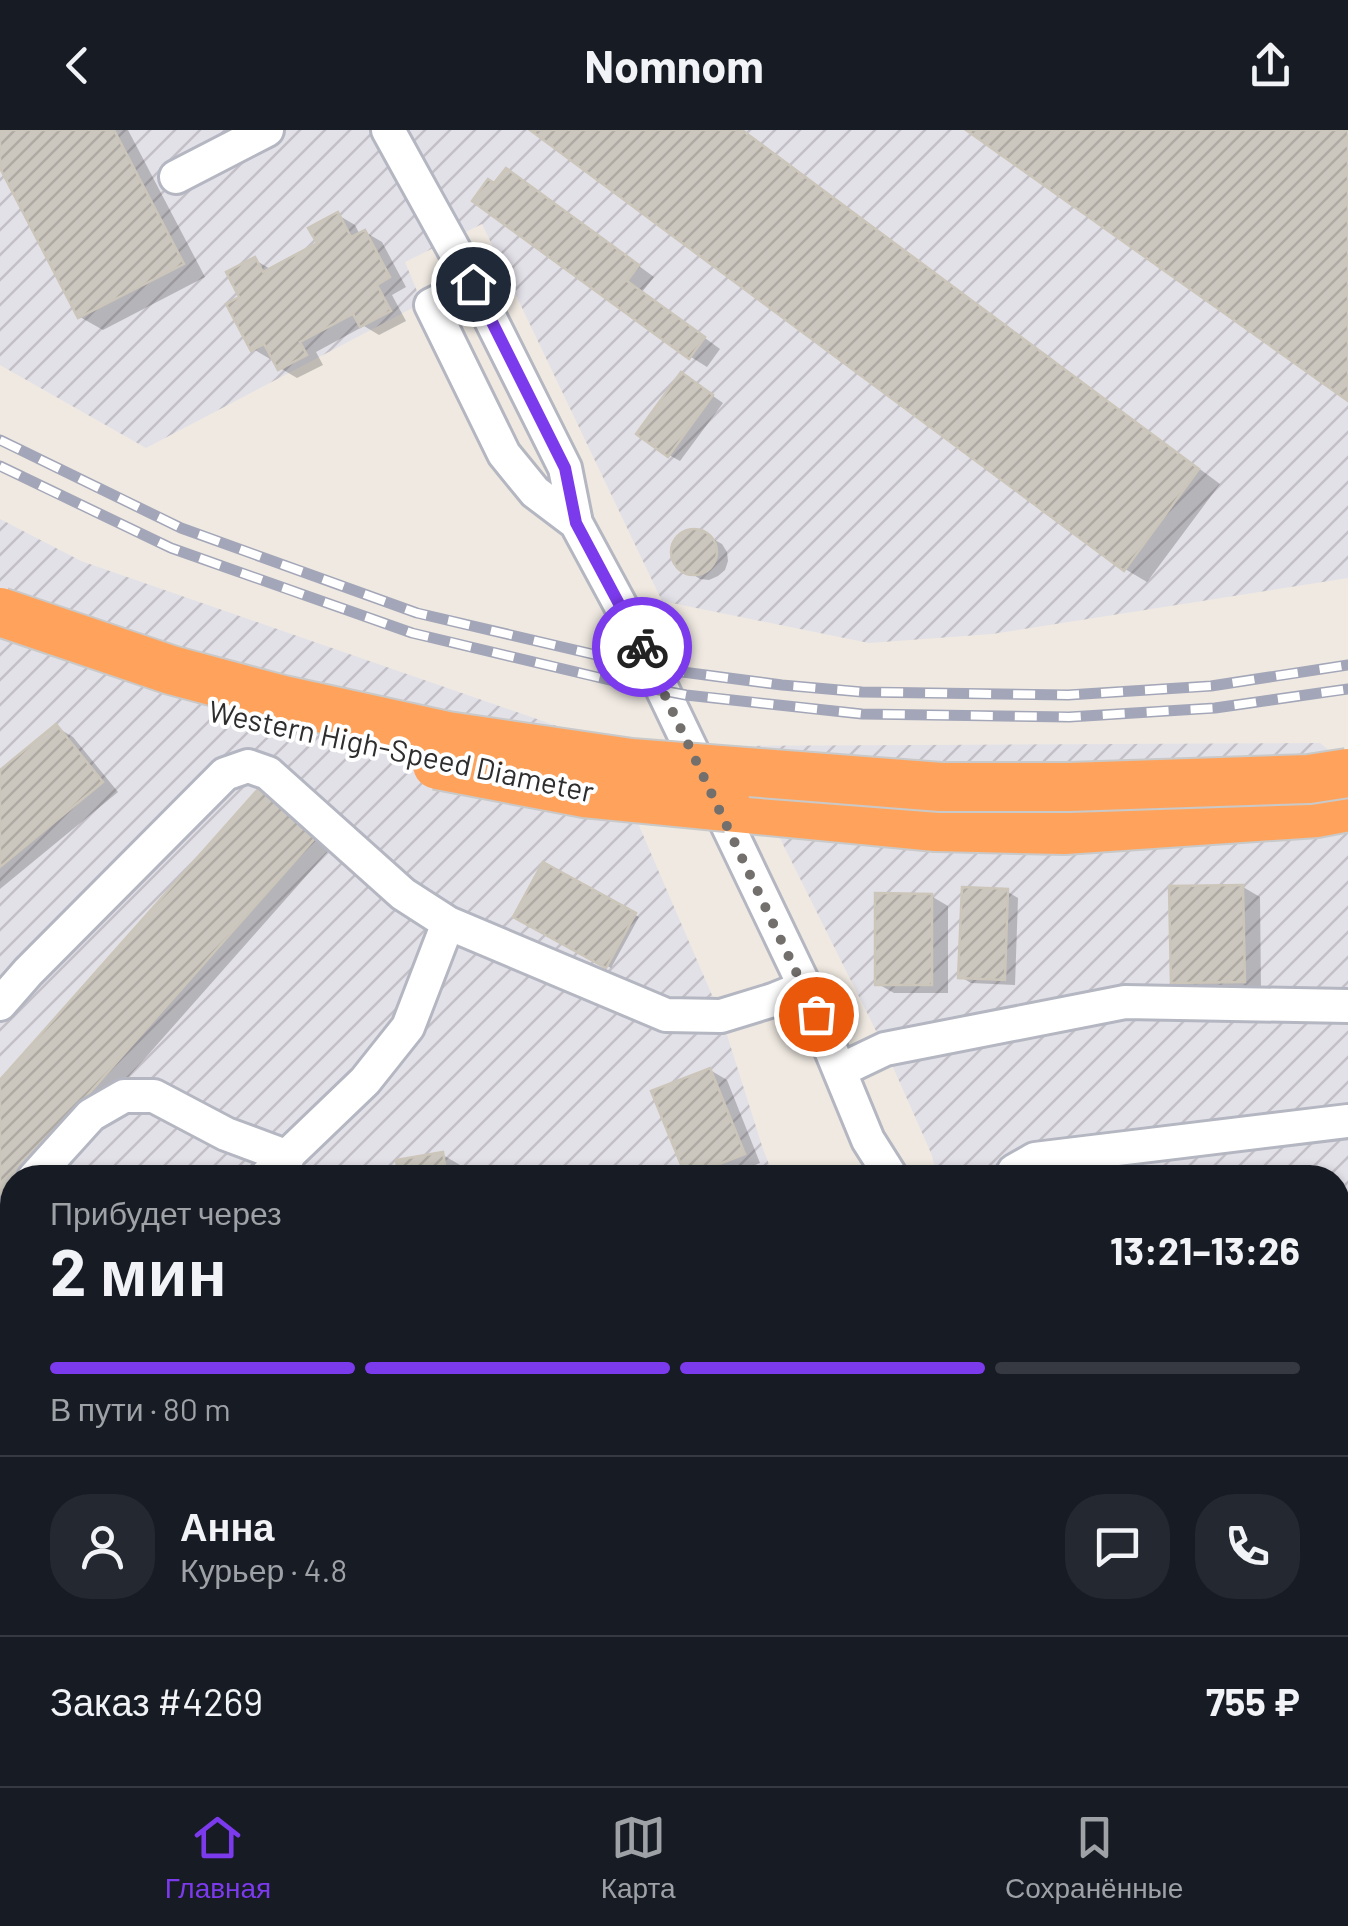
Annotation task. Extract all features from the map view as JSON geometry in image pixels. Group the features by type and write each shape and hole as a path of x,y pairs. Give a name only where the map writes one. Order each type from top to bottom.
{"highway":[{"name":"Western High-Speed Diameter","path":"0,612 171,670 283,700 447,736 631,763 941,788 1289,780 1348,773"},
{"name":"Western High-Speed Diameter","path":"0,647 165,702 440,766 584,793 936,827 1046,830 1348,807"}],"street":[{"path":"176,177 267,130"},
{"path":"388,130 473,284 565,468 576,523 636,634 804,987 868,1140 884,1165"},
{"path":"473,284 430,305 504,454 536,492 576,523"},
{"path":"0,1004 225,774 248,766 268,773 403,894 448,923 666,1016 721,1016 804,987"},
{"path":"278,1165 366,1081 408,1027 448,923"},
{"path":"840,1070 885,1049 1125,1002 1348,1006"},
{"path":"46,1165 91,1114 124,1096 154,1096 226,1134 273,1165"},
{"path":"1024,1165 1035,1159 1348,1121"},
{"path":"868,1140 868,1165"}],"shaded area":[{"path":"0,130 1348,130 1348,578 992,634 869,643 662,601 482,224 405,262 422,303 146,448 0,365"},
{"path":"0,519 81,561 603,742 721,1016 769,1165 0,1165"},
{"path":"1320,743 1348,766 1348,1165 934,1165 885,1049 734,746"}],"building":[{"path":"0,130 114,130 184,264 78,318 0,168"},
{"path":"530,130 742,130 1199,469 1124,571"},
{"path":"966,130 1348,130 1348,401"},
{"path":"506,168 639,265 627,281 705,337 689,359 472,201 488,179 494,183"},
{"path":"338,212 351,237 365,230 390,277 377,285 391,311 360,327 353,314 300,342 307,355 278,370 264,344 251,351 226,304 239,297 226,272 255,257 263,272 317,243 308,228"},
{"path":"681,372 713,395 668,457 636,434"},
{"path":"694,529 710,536 717,552 710,568 694,575 678,568 671,552 678,536"},
{"path":"56,724 103,782 0,867 0,770"},
{"path":"260,787 316,837 26,1165 0,1165 0,1080"},
{"path":"543,862 636,913 606,968 513,917"},
{"path":"1243,885 1245,982 1171,983 1169,886"},
{"path":"962,887 1008,889 1005,980 958,978"},
{"path":"875,893 932,894 932,985 875,985"},
{"path":"710,1068 745,1154 717,1165 681,1165 651,1091"},
{"path":"443,1152 445,1165 397,1165 396,1160"}],"railway":[{"path":"0,440 181,528 417,613 652,668 862,692 1068,695 1211,686 1348,665"},
{"path":"0,466 171,548 412,633 686,695 862,714 1069,717 1215,708 1348,689"}],"way so far":[{"path":"642,647 816,1014"}],"route":[{"path":"473,284 565,468 576,523 642,647"}]}
